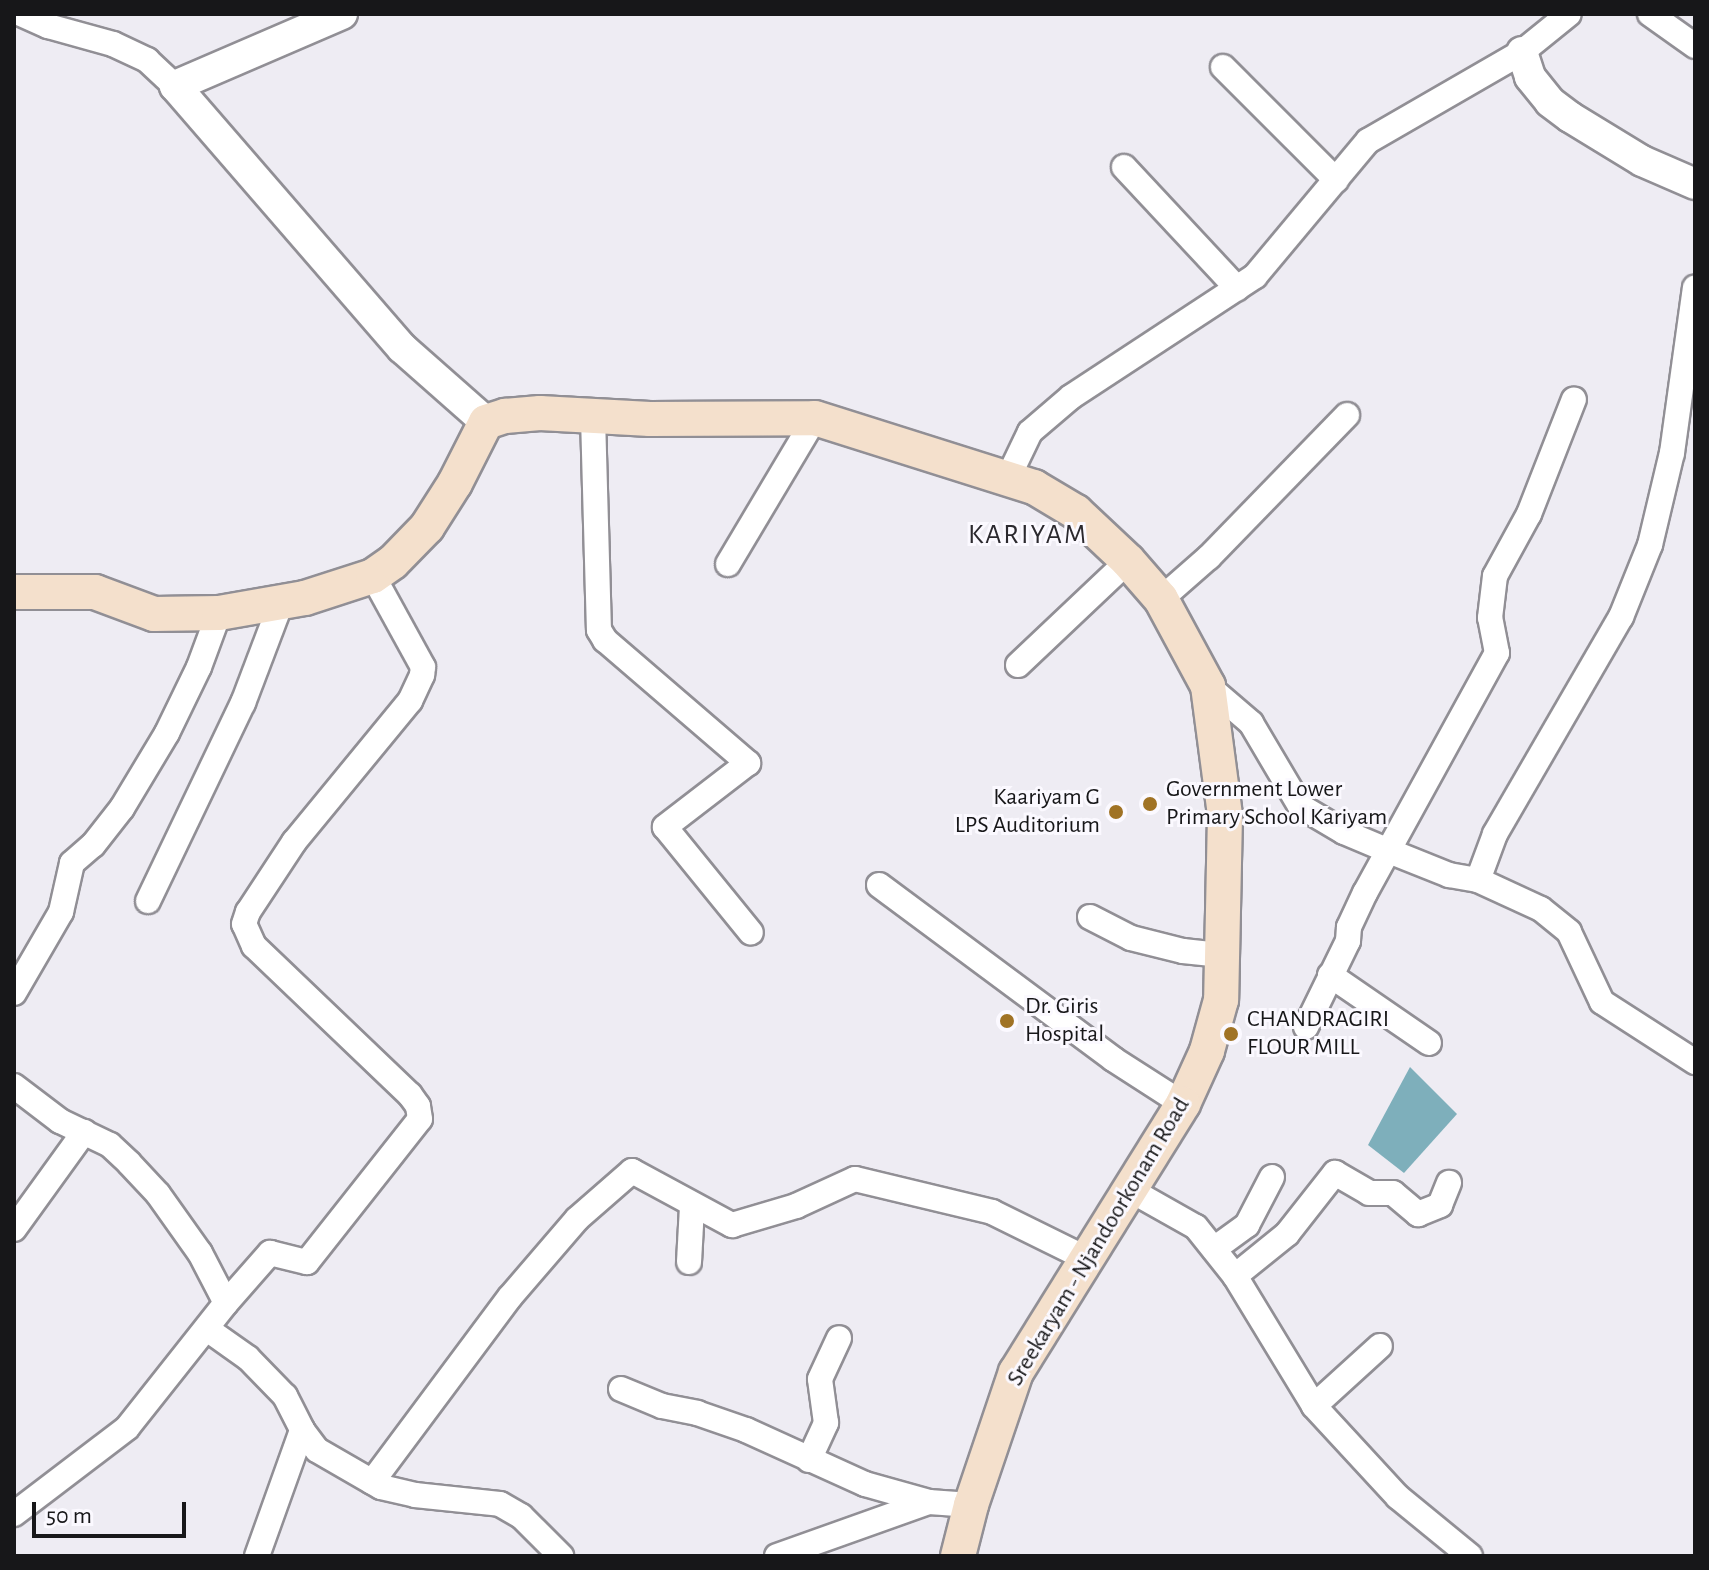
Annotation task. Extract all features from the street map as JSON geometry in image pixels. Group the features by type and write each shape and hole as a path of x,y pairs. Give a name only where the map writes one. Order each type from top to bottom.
{"main road":[{"name":"Sreekaryam - Njandoorkonam Road","path":"486,422 505,416 540,413 593,417 815,418 1034,487 1076,512 1128,561 1161,599 1208,686 1225,815 1221,1000 1207,1051 1183,1104 1132,1191 1016,1372 971,1505 958,1556"},
{"path":"16,595 95,592 154,614 219,613 281,603 373,576 393,562 427,527 455,483 486,422"}],"street":[{"path":"21,14 50,20 147,60 175,86 402,348 486,422"},
{"path":"175,86 342,14"},
{"path":"1007,480 1030,432 1071,397 1255,276 1368,141 1522,52 1569,14"},
{"path":"1650,14 1695,46"},
{"path":"1522,52 1530,77 1550,102 1642,161 1695,184"},
{"path":"1223,67 1336,180"},
{"path":"1124,167 1237,288"},
{"path":"1478,880 1495,834 1621,617 1650,545 1672,453 1695,288"},
{"path":"1306,1027 1348,941 1349,927 1365,893 1497,653 1490,618 1495,576 1529,514 1574,399"},
{"path":"1161,599 1209,557 1347,415"},
{"path":"593,417 599,630 605,640 748,763 665,827 751,933"},
{"path":"728,564 815,418"},
{"path":"1018,665 1128,561"},
{"path":"14,1514 127,1428 226,1303 270,1253 307,1262 420,1119 418,1106 410,1095 254,946 244,924 294,842 410,701 418,685 423,667 373,576"},
{"path":"148,901 243,703 281,603"},
{"path":"14,993 61,912 72,863 93,845 122,808 167,733 199,667 219,613"},
{"path":"1208,686 1251,723 1300,806 1389,851 1449,875 1478,880 1520,897 1569,932 1602,1002 1695,1062"},
{"path":"879,885 1113,1059 1183,1104"},
{"path":"1090,917 1131,938 1183,951 1222,955"},
{"path":"1330,975 1429,1043"},
{"path":"14,1086 60,1121 110,1145 158,1194 200,1253 226,1303"},
{"path":"14,1229 84,1132"},
{"path":"372,1482 510,1297 577,1219 632,1171 662,1184 692,1207 732,1225 796,1206 855,1179 992,1212 1089,1260"},
{"path":"1235,1276 1287,1234 1335,1173 1369,1193 1393,1193 1418,1214 1440,1205 1449,1183"},
{"path":"1214,1249 1247,1225 1272,1177"},
{"path":"1132,1191 1196,1227 1235,1276 1314,1406 1398,1497 1470,1556"},
{"path":"689,1262 692,1207"},
{"path":"207,1329 248,1358 285,1396 302,1430 317,1450 372,1482 415,1495 500,1504 521,1516 561,1556"},
{"path":"809,1460 826,1423 820,1379 839,1338"},
{"path":"1314,1406 1380,1346"},
{"path":"621,1389 662,1406 697,1413 746,1430 865,1484 929,1502 971,1505"},
{"path":"257,1556 302,1430"},
{"path":"777,1556 929,1502"}],"water":[{"path":"1410,1067 1457,1114 1404,1173 1368,1145"}],"place":[{"name":"Government Lower Primary School Kariyam","path":"1150,804"},
{"name":"Kaariyam G LPS Auditorium","path":"1116,812"},
{"name":"Dr. Giris Hospital","path":"1007,1021"},
{"name":"CHANDRAGIRI FLOUR MILL","path":"1231,1034"}],"district":[{"name":"KARIYAM","path":"1028,535"}]}
